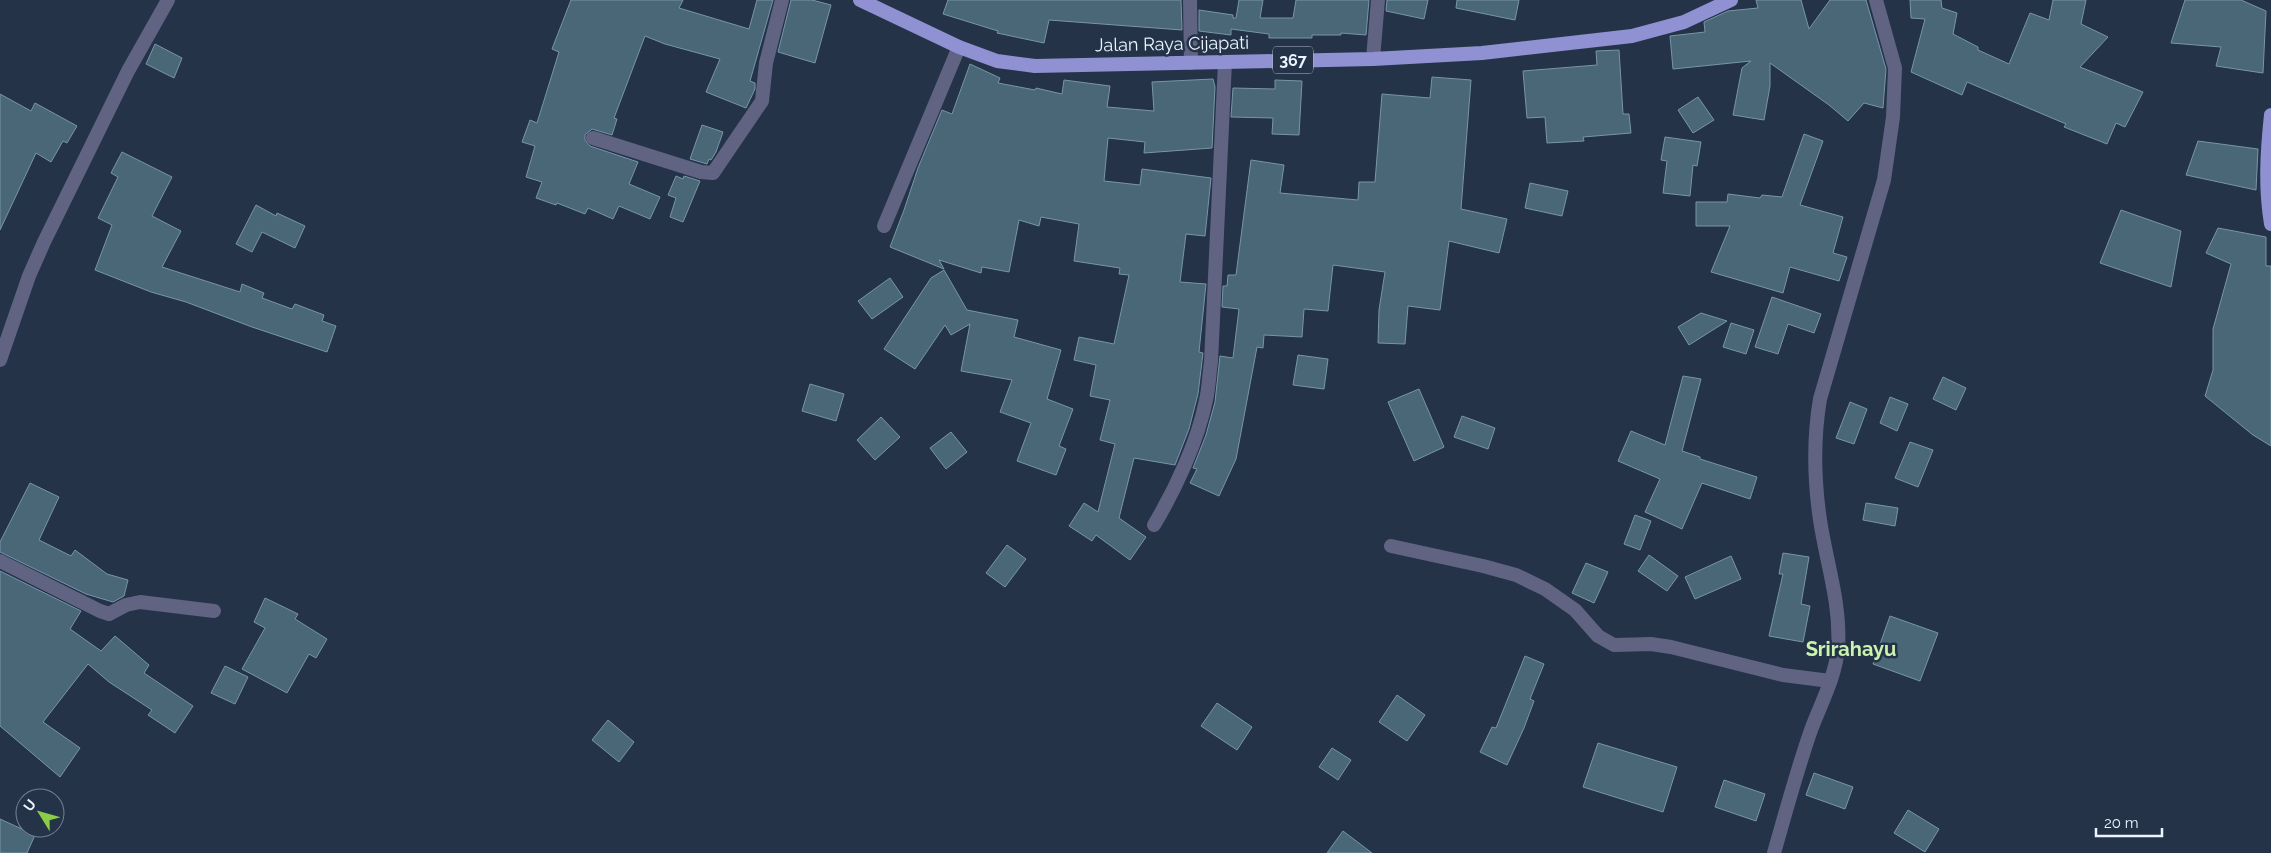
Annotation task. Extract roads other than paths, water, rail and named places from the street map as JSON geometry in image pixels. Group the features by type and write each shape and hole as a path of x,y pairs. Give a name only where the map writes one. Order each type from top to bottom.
{"main road":[{"name":"Jalan Raya Cijapati","path":"860,0 958,47 997,61 1036,66 1373,59 1482,53 1632,36 1684,22 1731,0"},
{"path":"2271,115 2266,160 2267,200 2271,224"}],"street":[{"path":"0,360 29,276 44,242 128,71 168,0"},
{"path":"593,138 701,172 713,173 762,101 766,63 782,0"},
{"path":"1190,0 1191,63"},
{"path":"1373,59 1378,0"},
{"path":"1774,853 1795,777 1830,681 1838,648 1838,615 1820,519 1814,434 1822,390 1884,180 1893,117 1895,68 1876,0"},
{"path":"884,226 958,47"},
{"path":"1154,525 1171,495 1198,428 1206,400 1211,362 1225,62"},
{"path":"1391,546 1483,566 1516,576 1545,590 1575,610 1598,636 1614,645 1651,644 1671,647 1783,675 1830,681"},
{"path":"0,561 109,614 126,605 140,602 214,611"}],"district":[{"name":"Srirahayu","path":"1851,649"}]}
